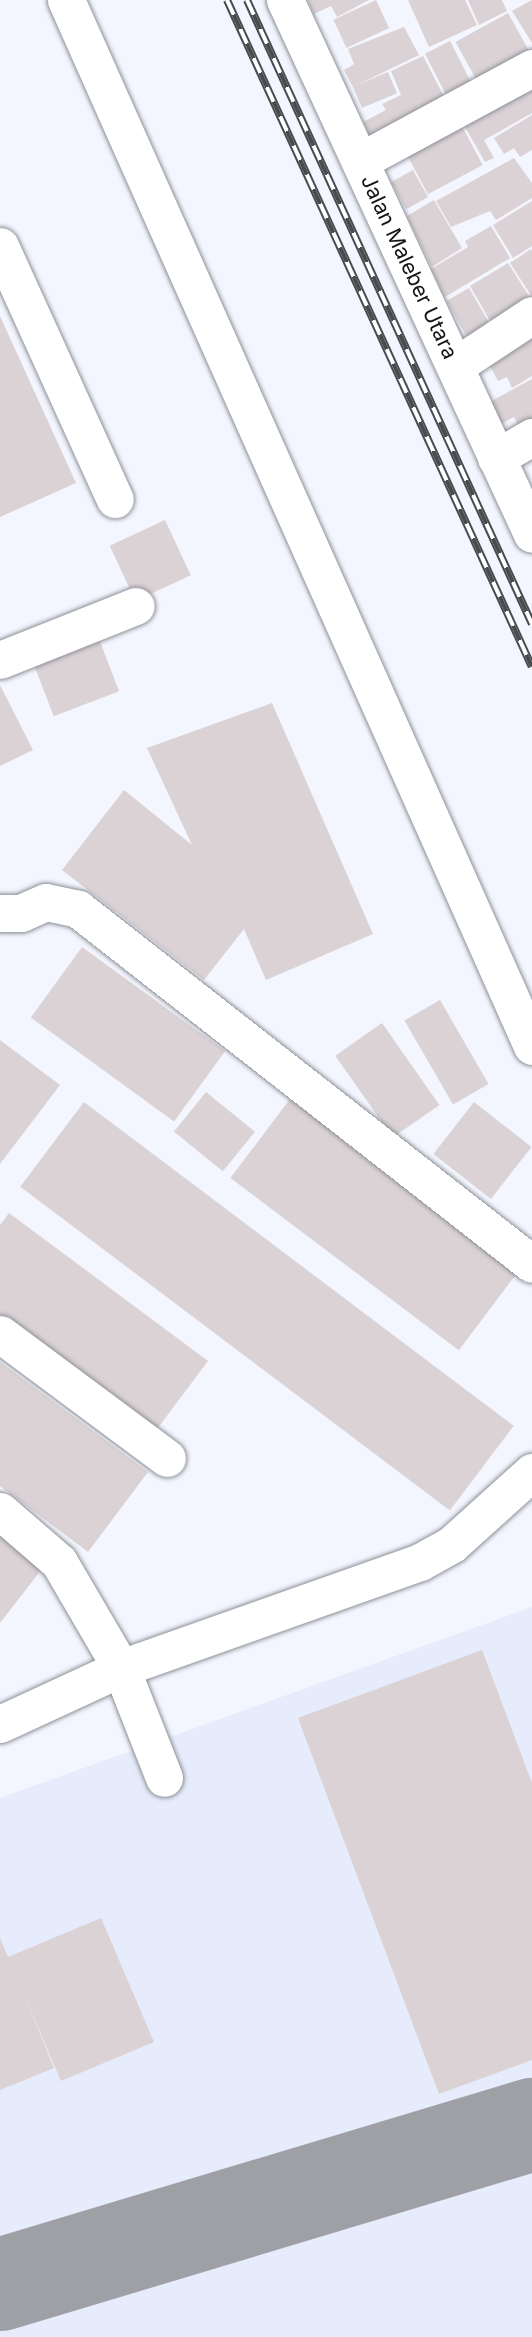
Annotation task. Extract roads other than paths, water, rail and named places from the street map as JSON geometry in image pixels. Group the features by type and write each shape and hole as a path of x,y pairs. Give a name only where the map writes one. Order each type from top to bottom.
{"street":[{"path":"66,0 532,1046"},
{"name":"Jalan Maleber Utara","path":"285,0 532,534"},
{"path":"360,161 532,68"},
{"path":"0,246 115,499"},
{"path":"455,366 532,315"},
{"path":"496,458 532,437"},
{"path":"0,660 135,606"},
{"path":"0,913 21,913 46,902 78,909 532,1264"},
{"path":"0,1334 167,1458"},
{"path":"0,1724 121,1668 420,1562 452,1544 532,1472"},
{"path":"0,1511 59,1562 121,1668 164,1778"}],"railway":[{"path":"227,0 532,667"},
{"path":"247,0 532,624"}]}
